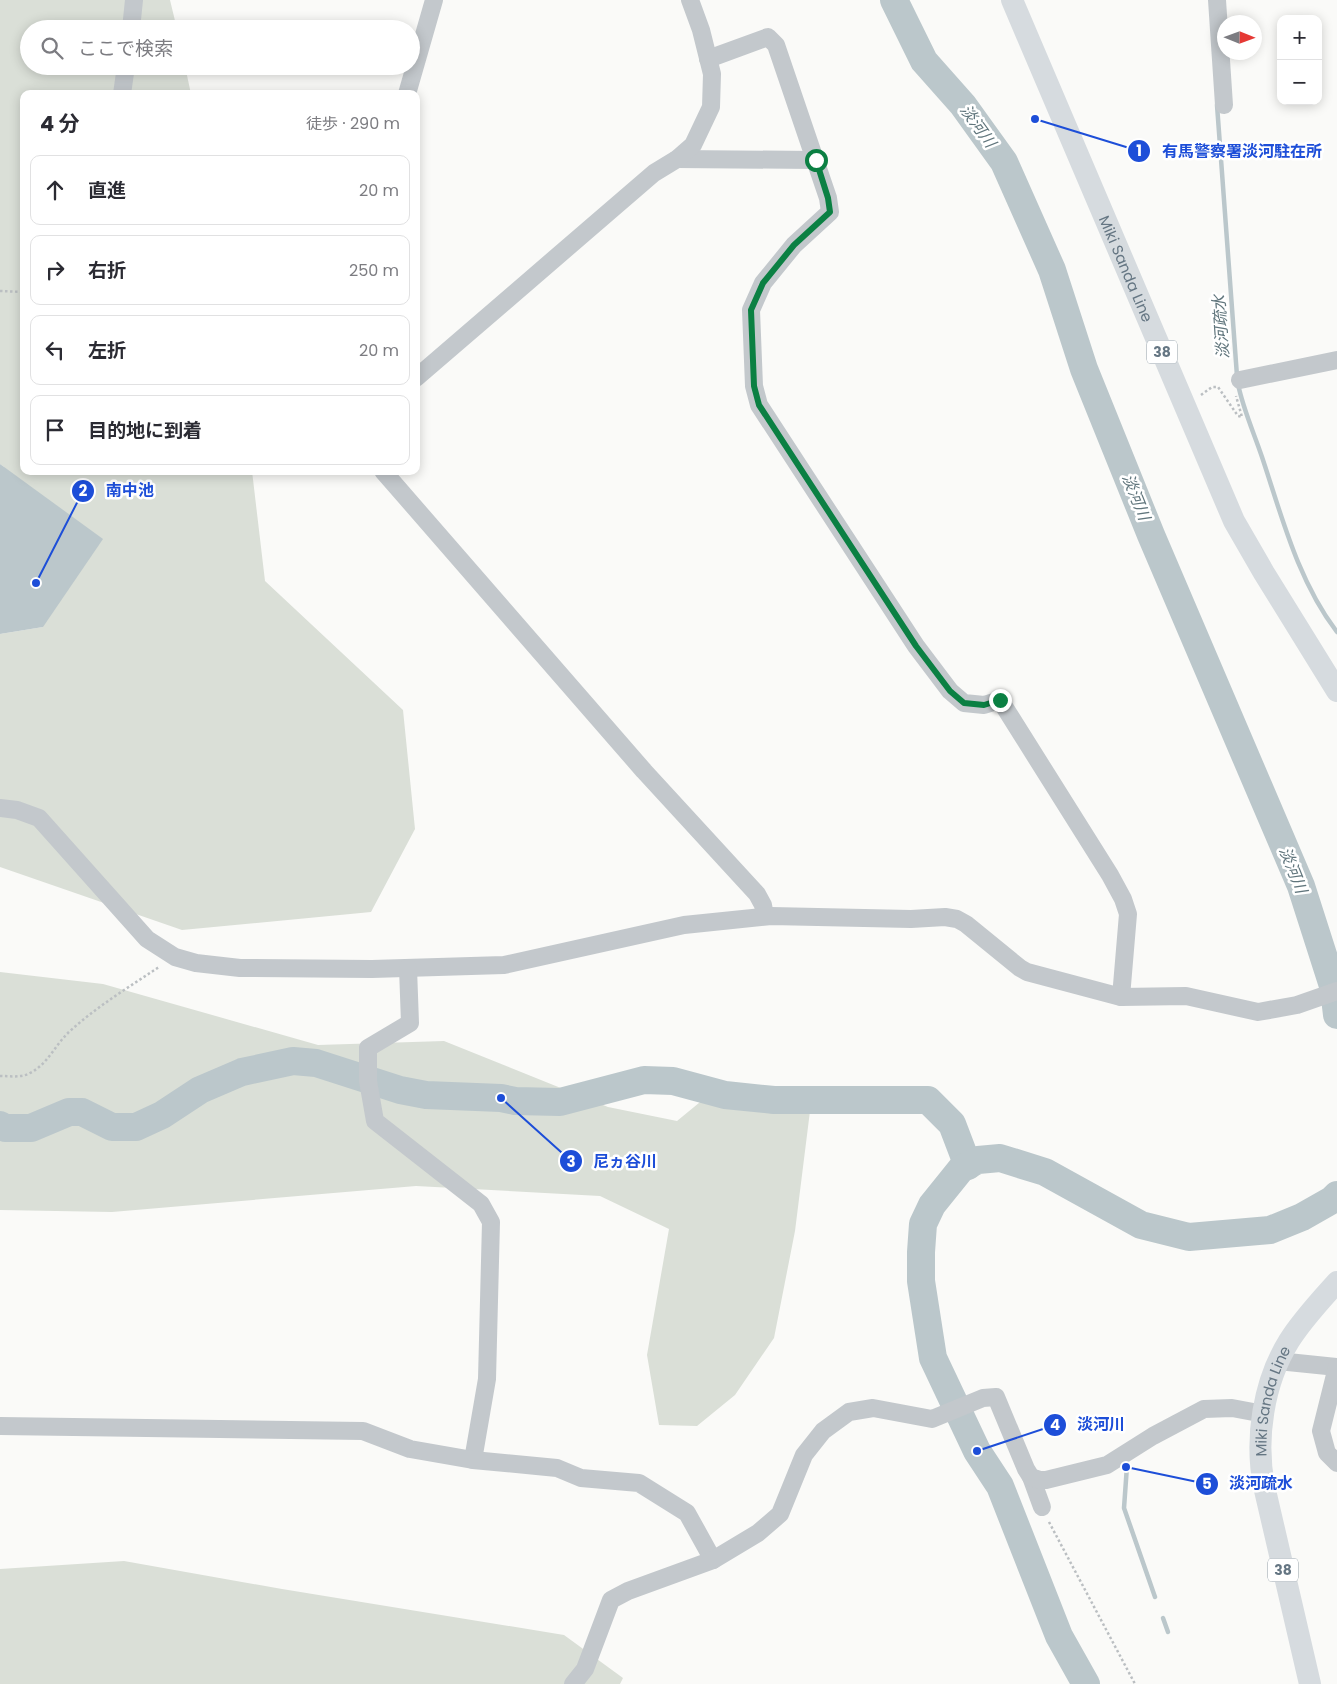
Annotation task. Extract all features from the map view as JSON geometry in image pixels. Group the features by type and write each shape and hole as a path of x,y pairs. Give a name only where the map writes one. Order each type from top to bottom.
{"main road":[{"name":"Miki Sanda Line","path":"1012,0 1216,481 1243,538 1337,691"},
{"name":"Miki Sanda Line","path":"1310,1684 1264,1486 1260,1454 1263,1419 1278,1362 1295,1331 1337,1282"}],"street":[{"path":"132,20 134,0"},
{"path":"420,49 434,0"},
{"path":"420,375 654,173 677,159 694,145 712,107 712,74 701,30 690,0"},
{"path":"1217,0 1224,105"},
{"path":"708,59 768,37 776,44 828,198 830,212 794,245 763,283 751,310 754,386 759,405 928,661 950,691 964,703 984,705 1000,700 1110,875 1123,899 1128,914 1121,997"},
{"path":"123,90 125,75"},
{"path":"408,90 412,75"},
{"path":"677,159 816,160"},
{"path":"1237,384 1337,360"},
{"path":"386,475 644,771 757,894 763,905 765,916"},
{"path":"0,808 17,810 39,818 147,939 175,957 196,963 240,968 504,966 684,925 765,916 950,918 966,924 1027,972 1121,997 1186,996 1258,1012 1278,1010 1337,991"},
{"path":"408,968 410,1023 368,1048 368,1081 376,1121 482,1204 491,1222 487,1379 473,1460"},
{"path":"1278,1362 1337,1367 1321,1431 1327,1453 1337,1463"},
{"path":"574,1684 585,1669 611,1600 628,1591 713,1560 758,1533 780,1514 804,1455 823,1431 849,1412 873,1408 932,1419 983,1398 996,1397 1042,1507"},
{"path":"1033,1484 1038,1480 1046,1480 1107,1465 1160,1432 1204,1409 1232,1408 1263,1419"},
{"path":"0,1426 363,1431 410,1449 473,1460 556,1468 581,1478 639,1483 687,1513 713,1560"}],"path":[{"path":"0,291 20,292"},
{"path":"1184,405 1210,388 1217,386 1222,390 1238,416 1242,417 1237,384"},
{"path":"0,1076 24,1076 32,1072 46,1061 68,1033 115,996 175,957"},
{"path":"1042,1507 1135,1684"}],"shaded area":[{"path":"0,0 170,0 175,20 20,20 20,75 187,75 190,90 20,90 20,475 252,475 265,581 403,710 415,829 371,912 182,930 0,867 0,634 43,627 4,467 0,464"},
{"path":"0,464 103,539 43,627 0,634"},
{"path":"0,972 103,984 318,1045 444,1041 608,1107 677,1121 722,1084 810,1111 795,1231 774,1338 735,1395 697,1426 659,1425 647,1355 669,1229 600,1196 416,1186 112,1212 0,1210"},
{"path":"124,1561 564,1635 623,1678 620,1684 0,1684 0,1569"}],"waterway":[{"name":"淡河川","path":"894,0 924,61 963,105 1004,162 1052,270 1084,369 1151,535 1301,886 1334,989 1337,1015"},
{"name":"淡河疏水","path":"1217,105 1237,376"},
{"name":"淡河疏水","path":"1238,384 1292,548 1312,592 1337,632"},
{"path":"0,1125 5,1128 31,1128 69,1112 82,1112 112,1127 136,1127 162,1115 200,1090 242,1072 293,1061 316,1063 400,1090 426,1095 501,1098 515,1101 560,1102 644,1080 673,1081 725,1095 774,1100 928,1100 952,1124 968,1166"},
{"name":"淡河川","path":"1086,1684 1059,1636 1000,1486 977,1451 933,1358 921,1281 923,1224 932,1205 961,1169 978,1160 1000,1158 1045,1172 1141,1225 1189,1237 1270,1230 1302,1217 1332,1200 1337,1195"},
{"name":"淡河疏水","path":"1127,1466 1124,1508 1155,1597"},
{"name":"淡河疏水","path":"1163,1618 1168,1632"}],"place":[{"name":"有馬警察署淡河駐在所","path":"1035,119"},
{"name":"南中池","path":"36,583"},
{"name":"尼ヵ谷川","path":"501,1098"},
{"name":"淡河川","path":"977,1451"},
{"name":"淡河疏水","path":"1126,1467"}],"route":[{"path":"816,160 828,198 830,212 794,245 763,283 751,310 754,386 759,405 916,646 950,691 964,703 984,705 1000,700"}]}
